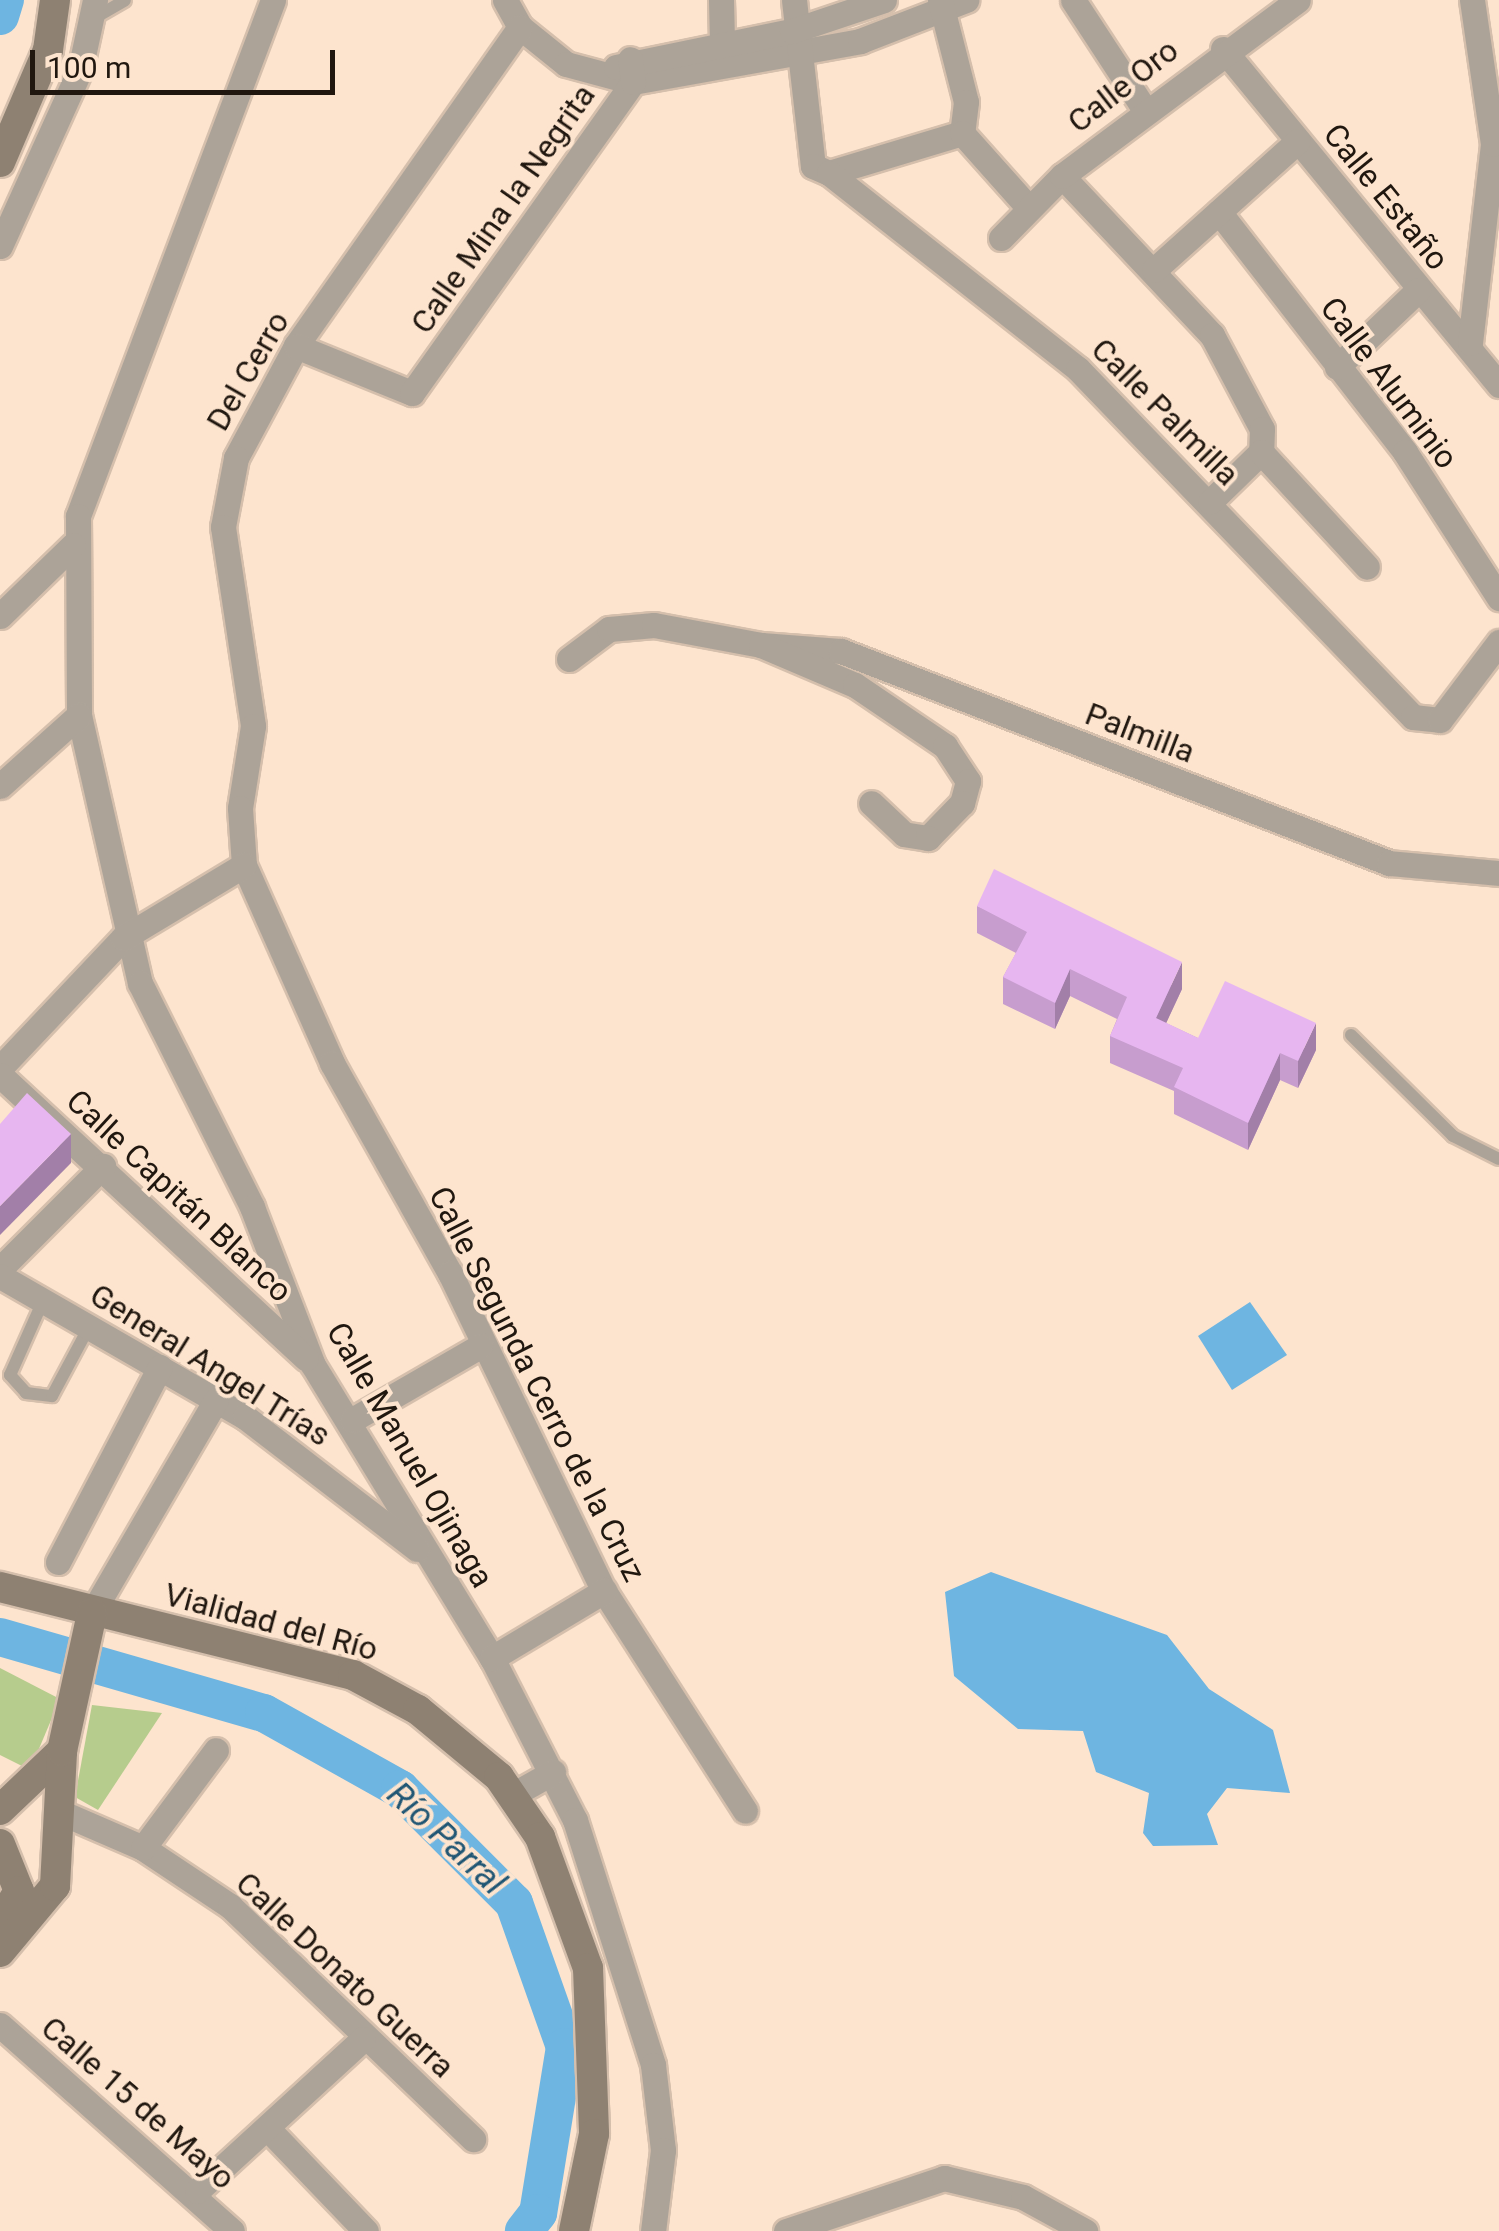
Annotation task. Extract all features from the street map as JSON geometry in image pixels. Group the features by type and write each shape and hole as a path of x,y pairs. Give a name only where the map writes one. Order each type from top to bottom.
{"main road":[{"path":"0,162 38,77 55,0"},
{"name":"Vialidad del Río","path":"0,1587 90,1625 352,1675 418,1710 514,1794 570,1904 588,1968 594,2134 574,2231"},
{"path":"0,1952 48,1900 60,1825 62,1751 90,1625"},
{"path":"60,1825 8,1796 62,1751"},
{"path":"0,1921 19,1891 4,1858 60,1825"}],"street":[{"path":"0,616 72,545 108,423 272,0"},
{"path":"505,0 520,27 566,64 603,75 793,43 950,4 966,102 962,133 1028,207"},
{"path":"721,0 722,41"},
{"path":"794,0 793,43 805,150 824,172 962,133"},
{"path":"632,70 722,41 793,43 884,0"},
{"path":"1073,0 1145,110"},
{"name":"Calle Oro","path":"1000,238 1062,176 1223,49 1298,0"},
{"path":"0,246 52,140 93,10"},
{"path":"1484,10 1492,115 1493,227 1470,343 1499,348"},
{"name":"Del Cerro","path":"244,865 240,808 253,726 223,527 236,458 296,346 520,27"},
{"name":"Calle Estaño","path":"1223,49 1418,290 1470,343 1499,386"},
{"name":"Calle Mina la Negrita","path":"296,346 412,393 632,70"},
{"path":"1154,270 1298,141"},
{"name":"Calle Palmilla","path":"824,172 1026,323 1210,502 1413,717 1430,722 1499,642"},
{"path":"1062,176 1212,335 1262,441 1367,566"},
{"name":"Calle Aluminio","path":"1219,212 1337,366 1499,598"},
{"path":"1337,366 1418,290"},
{"path":"1210,502 1262,441"},
{"name":"Calle Manuel Ojinaga","path":"72,545 78,715 123,938 252,1207 313,1365 352,1420 426,1556 492,1658 552,1772 642,2013 660,2109 657,2230"},
{"path":"569,659 630,625 761,644 882,699 945,746 968,781 962,803 928,838 904,834 871,802"},
{"name":"Palmilla","path":"761,644 840,651 1389,863 1444,875 1499,873"},
{"path":"0,786 78,715"},
{"path":"0,1072 123,938 244,865"},
{"name":"Calle Segunda Cerro de la Cruz","path":"244,865 332,1064 450,1273 480,1346 604,1591 744,1811"},
{"name":"Calle Capitán Blanco","path":"0,1072 313,1365"},
{"path":"0,1272 103,1166"},
{"name":"General Angel Trías","path":"0,1272 44,1302 216,1400 426,1556"},
{"path":"352,1420 480,1346"},
{"path":"58,1562 160,1367"},
{"path":"90,1625 216,1400"},
{"path":"492,1658 604,1591"},
{"path":"143,1848 216,1750"},
{"path":"514,1794 552,1772"},
{"name":"Calle Donato Guerra","path":"60,1825 143,1848 258,1930 364,2039 474,2140"},
{"name":"Calle 15 de Mayo","path":"0,2025 197,2190 232,2231"},
{"path":"197,2190 269,2130 364,2039"},
{"path":"269,2130 366,2231"},
{"path":"802,2229 944,2178 1022,2197 1085,2231"}],"lane":[{"path":"93,10 124,0"},
{"path":"1351,1035 1453,1136 1499,1160"},
{"path":"44,1302 10,1375 26,1394 52,1396 89,1327"}],"green space":[{"path":"0,1668 60,1699 30,1770 0,1755"},
{"path":"92,1705 162,1713 98,1810 75,1797"}],"water":[{"path":"1250,1302 1287,1355 1232,1390 1198,1336"},
{"path":"991,1572 1167,1635 1209,1689 1273,1730 1290,1793 1227,1788 1207,1814 1218,1845 1153,1846 1143,1833 1149,1793 1096,1772 1083,1731 1018,1729 954,1676 945,1592"}],"building":[{"path":"994,869 1182,962 1156,1018 1198,1038 1225,981 1316,1023 1298,1061 1280,1053 1248,1123 1174,1087 1183,1068 1110,1036 1127,997 1070,969 1055,1003 1003,977 1027,932 977,906"},
{"path":"27,1093 71,1134 0,1206 0,1124"}],"waterway":[{"name":"Río Parral","path":"0,16 5,0"},
{"name":"Río Parral","path":"0,1637 264,1713 400,1789 514,1903 565,2047 538,2213 524,2231"}]}
